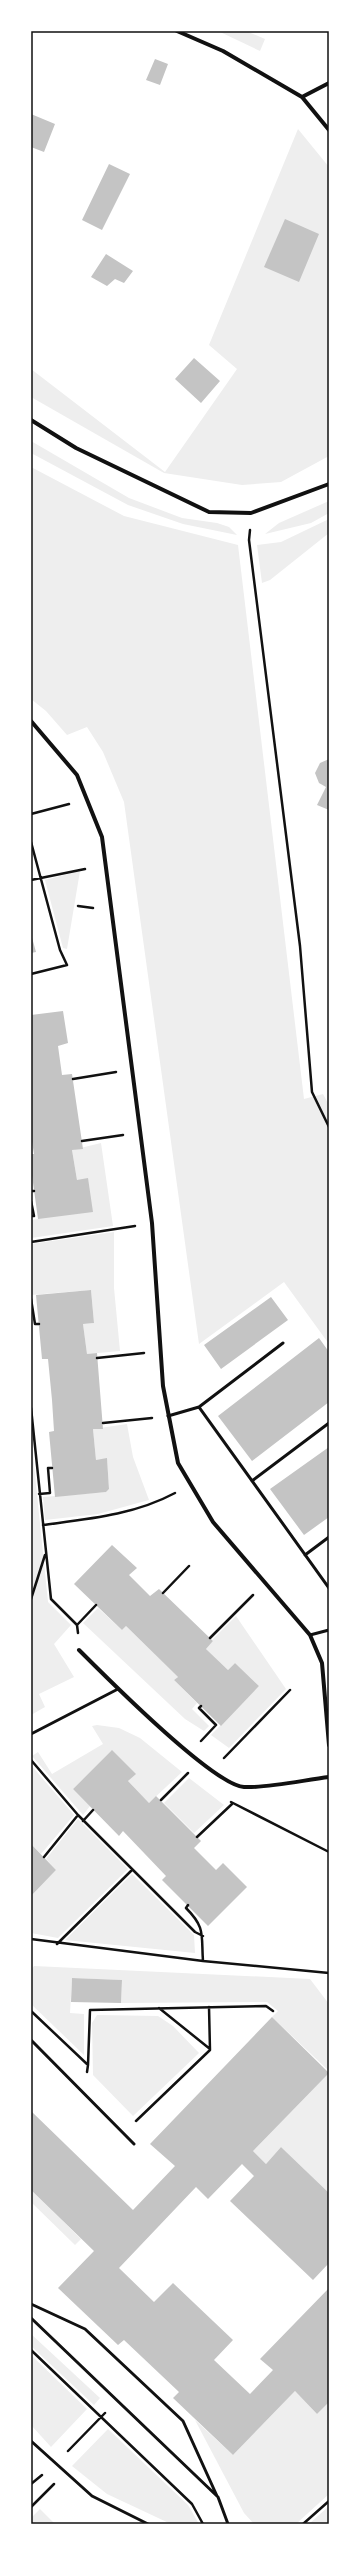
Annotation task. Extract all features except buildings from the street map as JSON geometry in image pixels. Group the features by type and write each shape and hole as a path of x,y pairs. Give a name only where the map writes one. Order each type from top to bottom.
{"street":[{"path":"177,31 223,51 302,96 329,130"},
{"path":"302,96 329,83"},
{"path":"31,420 76,448 209,512 251,513 329,484"},
{"path":"31,721 77,775 102,837 152,1223 162,1386 178,1463 213,1522 310,1634 322,1663 329,1745"},
{"path":"79,1650 118,1689 211,1771 243,1787 329,1777"}],"lane":[{"path":"168,1416 199,1407 283,1343"},
{"path":"199,1407 329,1588"},
{"path":"252,1481 329,1423"},
{"path":"305,1555 329,1537"},
{"path":"310,1634 329,1630"},
{"path":"31,1734 118,1689"},
{"path":"31,2040 134,2144"},
{"path":"31,2304 85,2329 183,2421 218,2497 228,2524"},
{"path":"31,2318 218,2497"},
{"path":"31,2441 65,2474 92,2496 148,2524"}],"path":[{"path":"251,513 249,540 300,946 312,1092 329,1127"},
{"path":"31,814 86,799"},
{"path":"31,842 60,950 66,964 31,974"},
{"path":"31,880 85,869"},
{"path":"73,1079 96,1076"},
{"path":"82,1141 105,1138"},
{"path":"31,1201 34,1216 31,1216"},
{"path":"31,1242 118,1228"},
{"path":"31,1299 35,1324 39,1324"},
{"path":"97,1358 124,1355"},
{"path":"31,1408 38,1494 51,1599 77,1625 79,1650"},
{"path":"103,1423 168,1416"},
{"path":"38,1494 50,1493 48,1468 52,1468"},
{"path":"43,1525 98,1518 154,1504 191,1484"},
{"path":"31,1599 46,1553"},
{"path":"163,1593 189,1566"},
{"path":"77,1625 96,1605"},
{"path":"210,1638 237,1612"},
{"path":"211,1771 290,1690"},
{"path":"201,1706 199,1708 216,1725"},
{"path":"31,1760 78,1815 195,1932 203,1936"},
{"path":"161,1800 174,1787"},
{"path":"228,1797 232,1804 329,1852"},
{"path":"198,1837 232,1804"},
{"path":"84,1821 93,1810"},
{"path":"44,1857 78,1815"},
{"path":"57,1944 132,1870"},
{"path":"188,1906 186,1908 198,1920 203,1936 203,1962"},
{"path":"31,1940 203,1962 329,1973"},
{"path":"87,2074 90,2010 266,2006 273,2011"},
{"path":"129,2117 135,2122 210,2050 209,2007"},
{"path":"159,2008 210,2050"},
{"path":"31,2010 88,2065"},
{"path":"31,2350 192,2504 202,2524"},
{"path":"62,2457 98,2419"},
{"path":"31,2484 41,2474"},
{"path":"31,2507 65,2474"},
{"path":"303,2524 329,2501"}],"shaded area":[{"path":"218,31 246,31 265,39 260,51"},
{"path":"298,129 329,167 329,456 281,482 242,485 164,473 31,397 31,369 165,472 237,369 209,345"},
{"path":"31,441 129,498 182,518 217,523 229,527 237,535 183,524 128,505 31,453"},
{"path":"31,467 124,516 238,545 304,1099 323,1094 329,1105 329,1344 284,1282 199,1344 124,802 103,752 87,727 67,735 46,711 31,699"},
{"path":"329,501 329,513 311,523 265,534 279,523"},
{"path":"329,519 329,533 270,580 262,583 257,545 281,542"},
{"path":"80,871 67,949 63,948 45,880"},
{"path":"101,1143 113,1226 31,1238 31,1220 38,1219 77,1180 72,1150"},
{"path":"114,1232 114,1288 120,1351 87,1354 83,1324 94,1323 91,1290 31,1295 31,1244"},
{"path":"127,1424 133,1457 149,1500 98,1514 45,1520 43,1497 106,1492 109,1489 107,1459 96,1460 93,1429"},
{"path":"31,1435 48,1602 71,1625 54,1644 74,1677 39,1694 45,1707 31,1715"},
{"path":"98,1608 122,1630 126,1626 178,1677 174,1680 197,1703 192,1709 209,1726 204,1731 185,1719 83,1623"},
{"path":"236,1616 286,1689 229,1748 211,1735 259,1686 235,1663 228,1670 206,1649 213,1641 212,1640"},
{"path":"97,1725 119,1728 140,1738 182,1772 149,1803 128,1781 135,1774 111,1751 73,1789 90,1806 83,1815 32,1756 38,1752 52,1774 103,1744 92,1726"},
{"path":"31,1765 74,1815 41,1854 31,1844"},
{"path":"189,1778 224,1805 194,1833 164,1803"},
{"path":"78,1819 128,1869 58,1938 31,1933 31,1896 56,1870 46,1859"},
{"path":"132,1874 194,1935 195,1953 65,1940"},
{"path":"34,1966 310,1979 329,2004 329,2071 272,2017 278,2011 267,2002 121,2003 122,1980 72,1978 70,2013 84,2014 84,2055 31,2004 31,1970"},
{"path":"97,2015 158,2016 173,2026 199,2053 133,2116 93,2075 92,2023"},
{"path":"329,2073 329,2193 281,2147 266,2164 253,2151"},
{"path":"31,2190 81,2239 75,2245 31,2202"},
{"path":"31,2334 100,2398 94,2405 31,2346"},
{"path":"31,2355 87,2409 51,2447 31,2425"},
{"path":"295,2391 317,2414 329,2402 329,2494 296,2524 254,2524 244,2513 195,2420 233,2455"},
{"path":"108,2429 188,2505 199,2524 171,2524 107,2494 72,2466"},
{"path":"329,2506 329,2524 309,2524"},
{"path":"40,2509 55,2524 31,2524 31,2518"}]}
